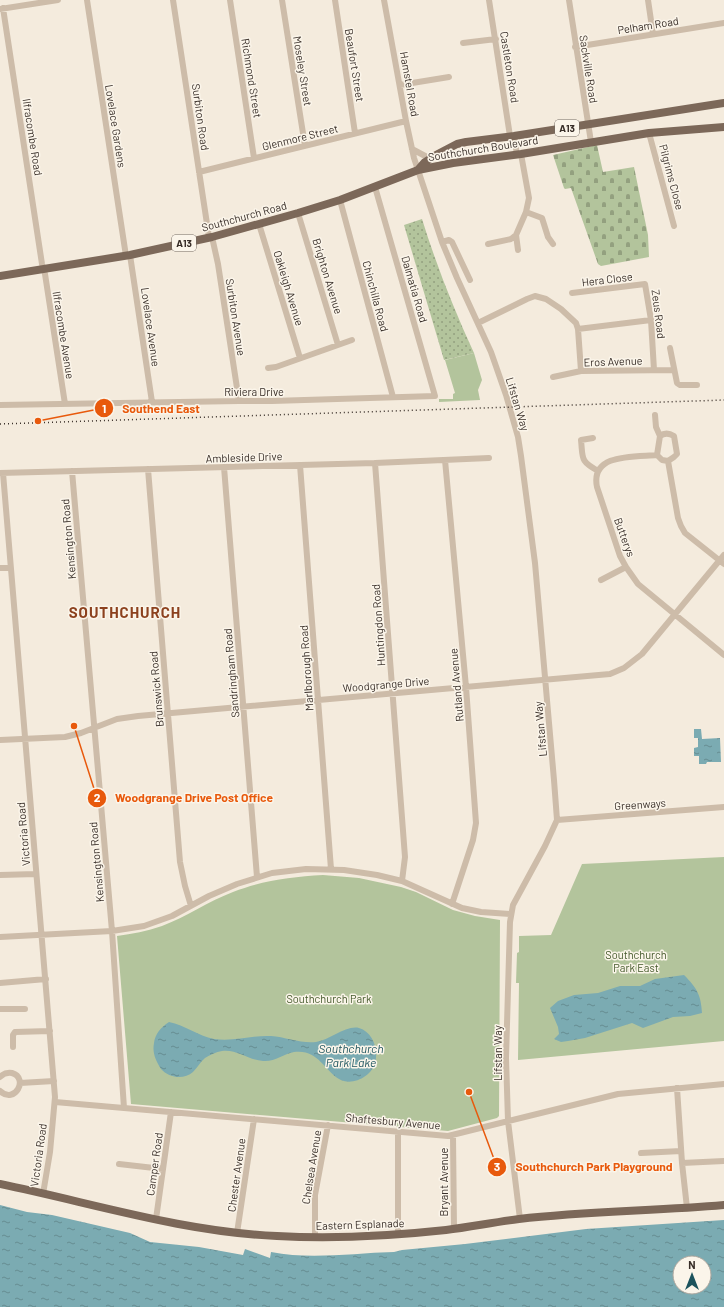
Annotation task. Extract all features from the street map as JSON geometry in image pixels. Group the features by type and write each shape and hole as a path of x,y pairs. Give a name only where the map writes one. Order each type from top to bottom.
{"main road":[{"name":"Southchurch Boulevard","path":"418,170 425,162 457,144 724,103"},
{"name":"Southchurch Boulevard","path":"418,170 453,163 519,155 649,132 724,127"},
{"name":"Southchurch Road","path":"0,276 128,255 211,237 340,200 418,170"},
{"name":"Eastern Esplanade","path":"0,1184 156,1219 237,1233 277,1236 398,1233 454,1229 520,1219 724,1205"}],"street":[{"path":"1,9 58,0"},
{"name":"Lovelace Gardens","path":"87,0 128,255"},
{"name":"Surbiton Road","path":"173,0 199,172 211,237"},
{"name":"Richmond Street","path":"230,0 254,158"},
{"name":"Moseley Street","path":"282,0 304,146"},
{"name":"Beaufort Street","path":"335,0 355,133"},
{"name":"Hamstel Road","path":"384,0 406,121 418,170"},
{"name":"Castleton Road","path":"489,0 512,136 519,155 529,198 526,212 516,235"},
{"name":"Sackville Road","path":"569,0 591,142"},
{"path":"648,0 653,34"},
{"name":"Ilfracombe Road","path":"1,9 43,269"},
{"name":"Pelham Road","path":"575,46 724,23"},
{"path":"463,43 496,39"},
{"path":"400,86 448,77"},
{"name":"Glenmore Street","path":"199,172 406,121"},
{"name":"Pilgrims Close","path":"649,132 674,226"},
{"path":"412,149 423,155 433,157"},
{"name":"Lifstan Way","path":"418,170 442,242 456,278 491,352 503,388 519,443 535,563 556,820 545,846 513,905 511,914 508,950 506,1058 508,1121 520,1219"},
{"name":"Dalmatia Road","path":"375,187 435,396"},
{"name":"Chinchilla Road","path":"340,200 392,397"},
{"path":"526,212 542,218 548,237 553,244"},
{"name":"Brighton Avenue","path":"298,213 338,344"},
{"name":"Oakleigh Avenue","path":"259,224 300,358"},
{"path":"488,244 511,239 516,235"},
{"path":"516,235 518,250"},
{"name":"Surbiton Avenue","path":"211,237 218,264 239,400"},
{"path":"442,242 448,240 452,242 470,280"},
{"name":"Lovelace Avenue","path":"128,255 152,402"},
{"name":"Ilfracombe Avenue","path":"43,269 65,404"},
{"name":"Hera Close","path":"572,293 645,284"},
{"name":"Zeus Road","path":"645,284 651,320 654,370"},
{"path":"478,323 535,296 546,299 576,322 578,329 581,371"},
{"path":"578,329 651,320"},
{"path":"268,368 352,340"},
{"path":"670,348 677,383 680,385 697,385"},
{"name":"Eros Avenue","path":"553,377 581,371 674,370"},
{"name":"Riviera Drive","path":"0,405 239,400 272,401 435,396"},
{"path":"655,415 656,427 660,436 656,455"},
{"path":"593,438 581,440 584,459 587,465 598,471 603,465 613,459 656,455 662,460 668,461 677,454 674,436 662,434 660,436"},
{"name":"Ambleside Drive","path":"1,473 375,463 489,458"},
{"name":"Rutland Avenue","path":"446,460 476,823 473,840 452,904"},
{"path":"668,461 678,518 681,526 686,533 723,559"},
{"name":"Huntingdon Road","path":"375,463 405,857 402,881"},
{"name":"Marlborough Road","path":"300,465 331,869"},
{"name":"Sandringham Road","path":"224,467 257,877"},
{"name":"Brunswick Road","path":"148,469 180,862 191,906"},
{"name":"Kensington Road","path":"72,471 112,931 124,1108"},
{"name":"Butterys","path":"598,471 596,476 597,487 620,556 626,567 638,584 724,655"},
{"name":"Victoria Road","path":"1,473 54,1081 55,1102 50,1152 43,1194"},
{"name":"Woodgrange Drive","path":"0,740 65,737 124,717 466,688 610,674 624,668 642,654 674,614 723,559"},
{"path":"601,580 626,567"},
{"path":"0,568 10,568"},
{"name":"Greenways","path":"556,820 724,807"},
{"path":"0,937 112,931 144,926 172,916 218,892 257,877 285,871 306,869 331,869 377,875 402,881 452,904 480,912 511,914"},
{"path":"0,875 36,874"},
{"path":"0,983 46,979"},
{"path":"0,1009 25,1009"},
{"path":"13,1047 13,1035 15,1032 50,1031"},
{"path":"0,1077 6,1073 14,1074 17,1076 20,1083 18,1090 13,1094 6,1095 0,1091"},
{"path":"20,1083 54,1081"},
{"name":"Shaftesbury Avenue","path":"55,1102 453,1136 611,1095 724,1084"},
{"path":"677,1088 681,1151 687,1208"},
{"name":"Camper Road","path":"156,1219 171,1112"},
{"name":"Chester Avenue","path":"237,1233 254,1119"},
{"name":"Chelsea Avenue","path":"315,1236 315,1195 328,1125"},
{"path":"398,1132 398,1233"},
{"name":"Bryant Avenue","path":"453,1136 454,1229"},
{"path":"641,1152 681,1151"},
{"path":"682,1163 724,1161"},
{"path":"119,1164 163,1169"}],"green space":[{"path":"597,145 603,172 634,167 648,235 649,257 601,266 598,264 571,188 564,188 553,155"},
{"path":"422,219 446,287 474,353 444,360 404,225"},
{"path":"474,353 482,380 478,390 480,400 439,402 439,399 453,399 453,394 455,393 445,360"},
{"name":"Southchurch Park East","path":"724,857 724,1041 518,1060 519,983 516,983 519,936 551,935 582,864"},
{"name":"Southchurch Park","path":"323,875 359,878 401,887 416,892 453,910 475,916 500,920 499,1116 497,1118 448,1131 131,1104 117,936 162,926 215,900 244,888 289,878"}],"water":[{"path":"694,729 701,729 702,739 720,738 721,762 707,762 706,764 699,764 699,756 694,756 694,748 698,747 698,738 694,738"},
{"path":"684,975 698,992 701,1001 702,1013 690,1016 673,1017 643,1028 632,1023 585,1038 561,1042 554,1039 559,1034 558,1027 550,1008 558,1001 574,995 598,993 620,986 640,986 655,979"},
{"name":"Southchurch Park Lake","path":"169,1022 202,1036 221,1040 271,1036 305,1042 316,1042 327,1039 349,1029 359,1028 368,1033 374,1042 376,1058 373,1068 366,1076 350,1082 339,1079 315,1057 302,1052 294,1052 275,1059 263,1061 252,1059 238,1053 222,1051 205,1058 189,1075 177,1077 164,1072 161,1069 154,1054 157,1034 163,1026"},
{"path":"0,1205 130,1233 150,1242 199,1247 243,1255 245,1249 270,1258 271,1252 301,1256 317,1256 394,1252 586,1229 724,1220 724,1307 0,1307"}],"railway":[{"path":"0,424 724,400"}],"place":[{"name":"Southend East","path":"38,421"},
{"name":"Woodgrange Drive Post Office","path":"74,726"},
{"name":"Southchurch Park Playground","path":"469,1092"}],"district":[{"name":"SOUTHCHURCH","path":"125,612"}]}
